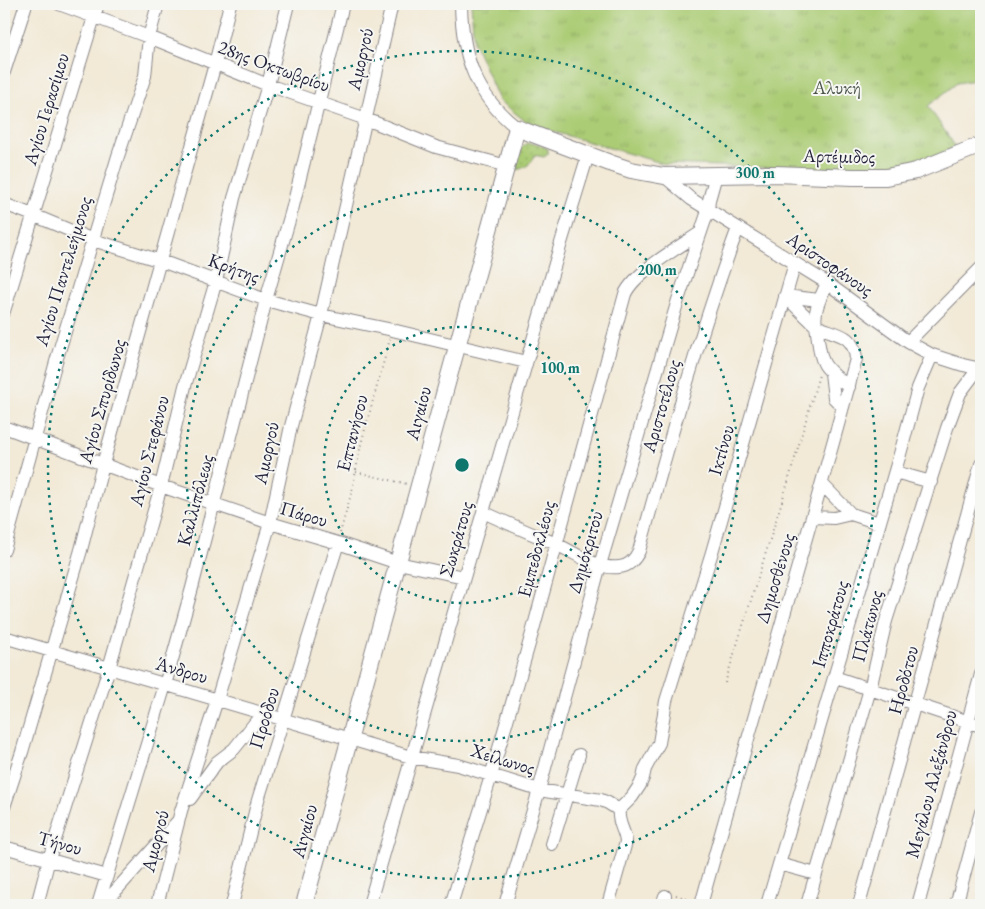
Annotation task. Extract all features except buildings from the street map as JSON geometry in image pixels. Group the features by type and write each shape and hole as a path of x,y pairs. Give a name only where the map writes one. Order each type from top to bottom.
{"main road":[{"name":"Αρτέμιδος","path":"517,128 630,170 664,176 775,174 860,177 893,176 924,168 981,145"},
{"name":"Αιγαίου","path":"304,905 517,128"}],"street":[{"path":"4,72 26,4"},
{"name":"28ης Οκτωβρίου","path":"59,4 149,37 268,85 436,146 507,166"},
{"name":"Αγίου Γερασίμου","path":"4,311 98,4"},
{"name":"Αγίου Παντελεήμονος","path":"4,550 56,358 118,156 145,76 149,37 158,4"},
{"name":"Αγίου Σπυρίδωνος","path":"4,807 82,550 103,464 161,261 230,4"},
{"name":"Αγίου Στεφάνου","path":"37,905 161,486 185,386 216,281 234,198 268,85 288,4"},
{"name":"Καλλιπόλεως","path":"98,905 165,685 240,406 266,300 292,210 342,4"},
{"path":"461,4 462,36 482,91 492,106 517,128"},
{"name":"Αμοργού","path":"157,905 180,819 270,523 291,426 321,315 366,119 388,6"},
{"name":"Σωκράτους","path":"370,905 411,757 588,155"},
{"name":"Δημόκριτου","path":"505,905 539,790 600,565 678,300 708,211 716,175"},
{"name":"Αριστοφάνους","path":"664,176 676,188 708,211 827,283 908,342 932,355 980,367"},
{"name":"Κρήτης","path":"4,204 33,214 93,240 161,261 266,300 321,315 526,362"},
{"name":"Αριστοτέλους","path":"600,565 619,568 628,565 639,551 688,381 719,280 738,228"},
{"name":"Εμπεδοκλέους","path":"452,905 492,776 628,289 636,279 663,258 700,233"},
{"name":"Ικτίνου","path":"619,810 636,791 643,778 645,769 659,744 666,701 795,263"},
{"path":"908,342 981,268"},
{"path":"827,283 814,317 820,357 831,373 849,387"},
{"path":"785,296 819,300"},
{"path":"785,296 816,326"},
{"name":"Δημοσθένους","path":"702,905 762,685 822,484 856,359 853,344 849,340 816,326"},
{"name":"Ιπποκράτους","path":"767,905 918,388 932,355"},
{"name":"Πλάτωνος","path":"807,905 870,689 886,621 960,393 980,367"},
{"path":"831,373 834,398 843,407"},
{"name":"Πάρου","path":"4,427 161,486 270,523 398,563 464,577"},
{"name":"Ηροδότου","path":"859,905 981,464"},
{"path":"895,472 931,482"},
{"path":"822,484 851,514 879,523"},
{"path":"483,512 600,565"},
{"path":"812,517 834,518 851,514"},
{"name":"Προόδου","path":"232,905 258,800 338,543"},
{"name":"Άνδρου","path":"4,637 349,740"},
{"name":"Μεγάλου Αλεξάνδρου","path":"918,905 981,674"},
{"path":"834,677 981,726"},
{"path":"103,905 180,819 192,795 217,762 241,740 262,714"},
{"name":"Χείλωνος","path":"349,740 411,757 443,761 539,790 601,800 608,802 619,810"},
{"path":"552,844 578,755"},
{"path":"608,905 624,850 625,835 619,821 619,810"},
{"path":"956,905 981,812"},
{"name":"Τήνου","path":"4,847 107,876"},
{"path":"779,864 816,874"}],"path":[{"name":"Επτανήσου","path":"338,543 361,444 393,330"},
{"path":"725,683 812,401 820,371 820,357"},
{"path":"356,472 419,487"},
{"path":"664,901 668,893 672,893 702,905"}],"green space":[{"name":"Αλυκή","path":"471,4 981,4 981,79 957,83 928,106 955,146 923,164 835,170 665,164 530,125 499,100 474,43"},
{"path":"527,143 538,144 548,149 548,154 544,157 534,155 527,166 514,170 519,150"}]}
